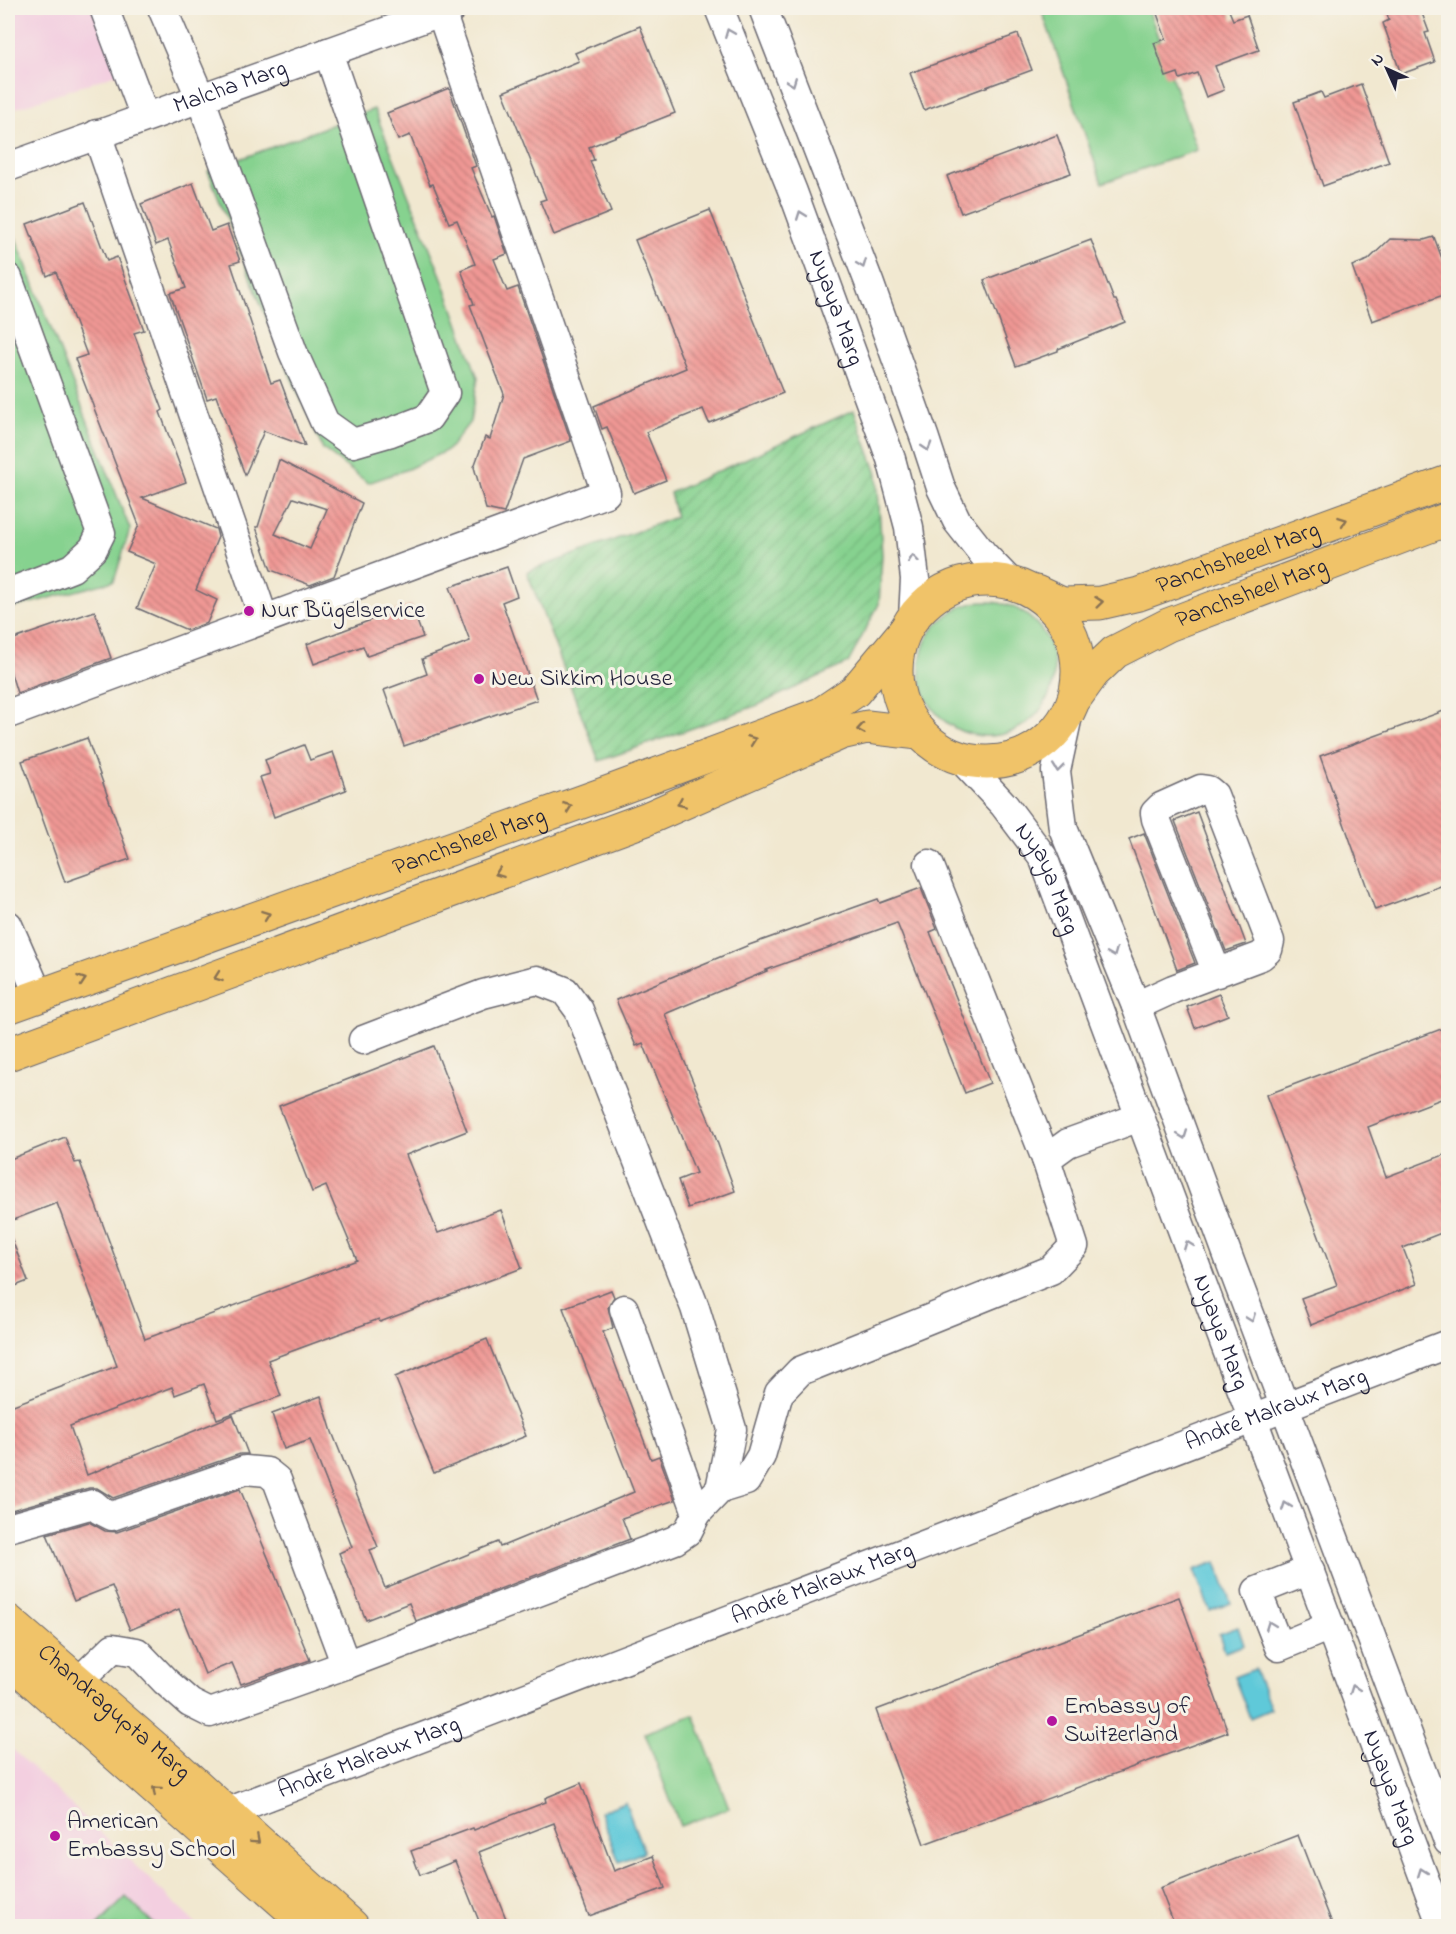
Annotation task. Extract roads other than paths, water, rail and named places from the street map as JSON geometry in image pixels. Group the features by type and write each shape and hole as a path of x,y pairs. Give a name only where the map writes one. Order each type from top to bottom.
{"main road":[{"name":"Panchsheeel Marg","path":"1017,585 1062,604 1100,603 1139,594 1449,482"},
{"name":"Panchsheel Marg","path":"1072,704 1093,674 1115,652 1167,625 1449,519"},
{"path":"983,579 1017,585 1046,601 1064,620 1075,645 1079,671 1072,704 1051,737 1024,755 994,763 962,760 939,749 919,733 900,703 895,667 908,625 932,598 956,585 983,579"},
{"name":"Panchsheel Marg","path":"8,1007 821,714 855,691 908,625"},
{"name":"Panchsheel Marg","path":"8,1054 646,819 841,733 867,727 919,733"},
{"name":"Chandragupta Marg","path":"8,1621 170,1761 210,1818 310,1926"},
{"name":"Chandragupta Marg","path":"8,1659 352,1926"}],"street":[{"path":"104,8 145,117"},
{"path":"162,8 200,97 293,352 325,423 353,442 391,432 428,418 445,393 328,52"},
{"name":"Nyaya Marg","path":"719,8 793,192 891,459 909,527 915,579 908,625"},
{"name":"Nyaya Marg","path":"763,8 869,282 940,488 957,521 983,554 1017,585"},
{"path":"8,714 606,493 446,10"},
{"name":"Malcha Marg","path":"8,167 446,10"},
{"path":"98,134 264,620"},
{"path":"8,278 101,532 93,549 72,568 8,593"},
{"name":"Nyaya Marg","path":"1072,704 1056,771 1063,828 1136,1006 1449,1841"},
{"name":"Nyaya Marg","path":"962,760 1004,805 1043,857 1442,1926"},
{"path":"1136,1006 1173,989 1217,973 1261,956 1268,950 1270,941 1214,795 1208,790 1201,789 1161,807 1155,813 1155,819 1217,973"},
{"path":"78,1682 113,1648 137,1652 190,1703 210,1713 348,1664 675,1540 688,1531 697,1513 720,1490 746,1480 761,1456 779,1393 800,1371 1051,1270 1074,1246 1046,1159 928,864"},
{"path":"8,925 39,996"},
{"path":"363,1040 483,994 537,980 565,991 579,1010 695,1308 732,1429 720,1490"},
{"path":"1046,1159 1068,1143 1140,1118"},
{"path":"624,1309 697,1513"},
{"name":"André Malraux Marg","path":"210,1818 1449,1344"},
{"path":"8,1528 93,1504 112,1516 245,1470 267,1472 277,1480 341,1652 348,1664"},
{"path":"1310,1570 1257,1592 1278,1647 1330,1626"}],"water":[{"path":"1216,1562 1231,1603 1210,1611 1194,1570"},
{"path":"1238,1627 1244,1645 1225,1652 1219,1634"},
{"path":"1255,1669 1271,1709 1250,1718 1234,1677"},
{"path":"625,1802 644,1852 619,1862 600,1812"}],"place":[{"name":"Nur Bügelservice","path":"249,611"},
{"name":"New Sikkim House","path":"479,679"},
{"name":"Embassy of Switzerland","path":"1052,1721"},
{"name":"American Embassy School","path":"55,1836"}]}
